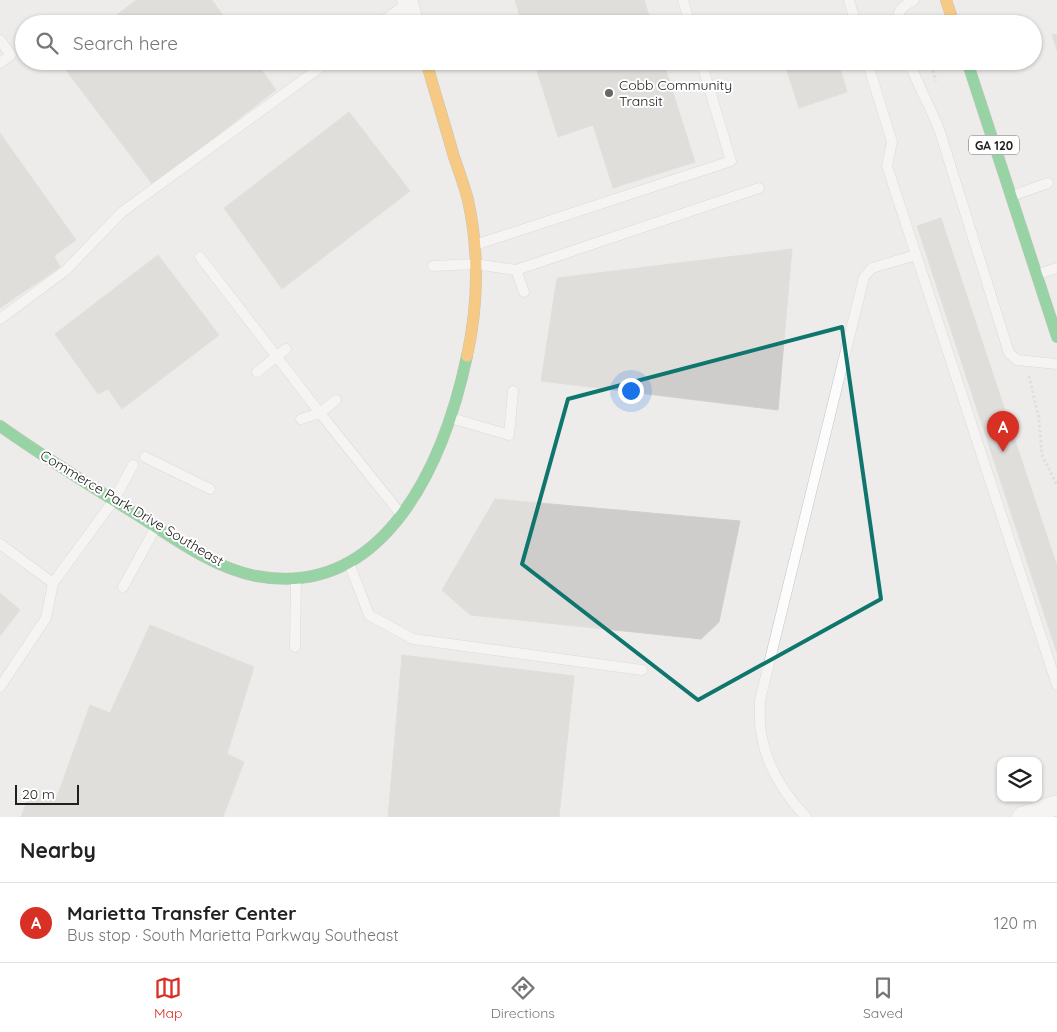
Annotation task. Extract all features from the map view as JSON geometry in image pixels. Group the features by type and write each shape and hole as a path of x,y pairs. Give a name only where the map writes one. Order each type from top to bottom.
{"main road":[{"path":"946,0 951,15"},
{"name":"Commerce Park Drive Southeast","path":"0,426 114,500 208,557 256,576 284,579 310,578 336,570 376,543 402,515 422,486 450,418 463,378 471,342 475,304 475,264 469,205 429,70"},
{"name":"GA 120","path":"970,70 1057,337"}],"street":[{"path":"407,1 411,15"},
{"path":"1022,817 1057,806"}],"lane":[{"path":"683,0 687,15"},
{"path":"849,0 853,15"},
{"path":"898,15 901,7 914,0"},
{"path":"390,15 407,1"},
{"path":"0,40 11,55 0,63"},
{"path":"0,319 66,270 122,212 316,70"},
{"path":"474,246 731,161 704,70"},
{"path":"870,70 892,142 887,166 1057,685"},
{"path":"912,70 918,85 931,108 940,132 1009,354 1017,360 1057,364"},
{"path":"1012,196 1048,183"},
{"path":"432,266 475,264 516,270 759,188"},
{"path":"806,817 792,802 771,770 760,731 760,700 864,276 872,268 916,254"},
{"path":"200,257 320,413 402,515"},
{"path":"1037,274 1057,268"},
{"path":"516,270 524,292"},
{"path":"257,372 286,349"},
{"path":"450,418 510,435 513,392"},
{"path":"301,419 320,413 336,400"},
{"path":"145,457 210,489"},
{"path":"0,687 46,618 53,583 114,500 134,465"},
{"path":"123,587 156,526"},
{"path":"0,544 53,583"},
{"path":"349,563 369,615 413,639 642,670"},
{"path":"295,647 296,578"}],"highlighted area":[{"path":"842,327 881,599 698,700 522,564 568,399"}],"building":[{"path":"136,0 212,0 223,15 117,15"},
{"path":"515,0 644,0 649,15 519,15"},
{"path":"1057,34 1057,50 1052,35"},
{"path":"66,70 262,70 276,90 153,185"},
{"name":"Cobb Community Transit","path":"537,70 666,70 695,162 613,188 593,125 558,137"},
{"path":"787,70 841,70 847,92 799,108"},
{"path":"349,112 410,191 282,289 224,208"},
{"path":"0,133 76,240 54,256 60,267 0,308"},
{"path":"941,218 1057,566 1057,653 917,226"},
{"path":"792,249 778,410 541,381 557,278"},
{"path":"158,255 219,335 122,409 108,389 98,394 55,334"},
{"path":"495,499 740,521 719,622 701,639 470,615 442,590"},
{"path":"0,593 20,610 0,636"},
{"path":"150,625 254,667 227,754 244,762 223,817 21,817 32,788 57,797 90,705 110,713"},
{"path":"402,655 574,676 559,817 388,817"}],"traffic: fast":[{"path":"970,70 1057,337"},
{"path":"0,426 69,472 210,560 256,576 302,578 341,566 375,544 402,514 425,477 443,437 457,396 467,356"}],"traffic: slow":[{"path":"946,0 951,15"},
{"path":"429,70 472,219 476,278 471,337 467,356"}],"place":[{"name":"Cobb Community Transit","path":"609,93"},
{"name":"Marietta Transfer Center","path":"1003,452"}]}
